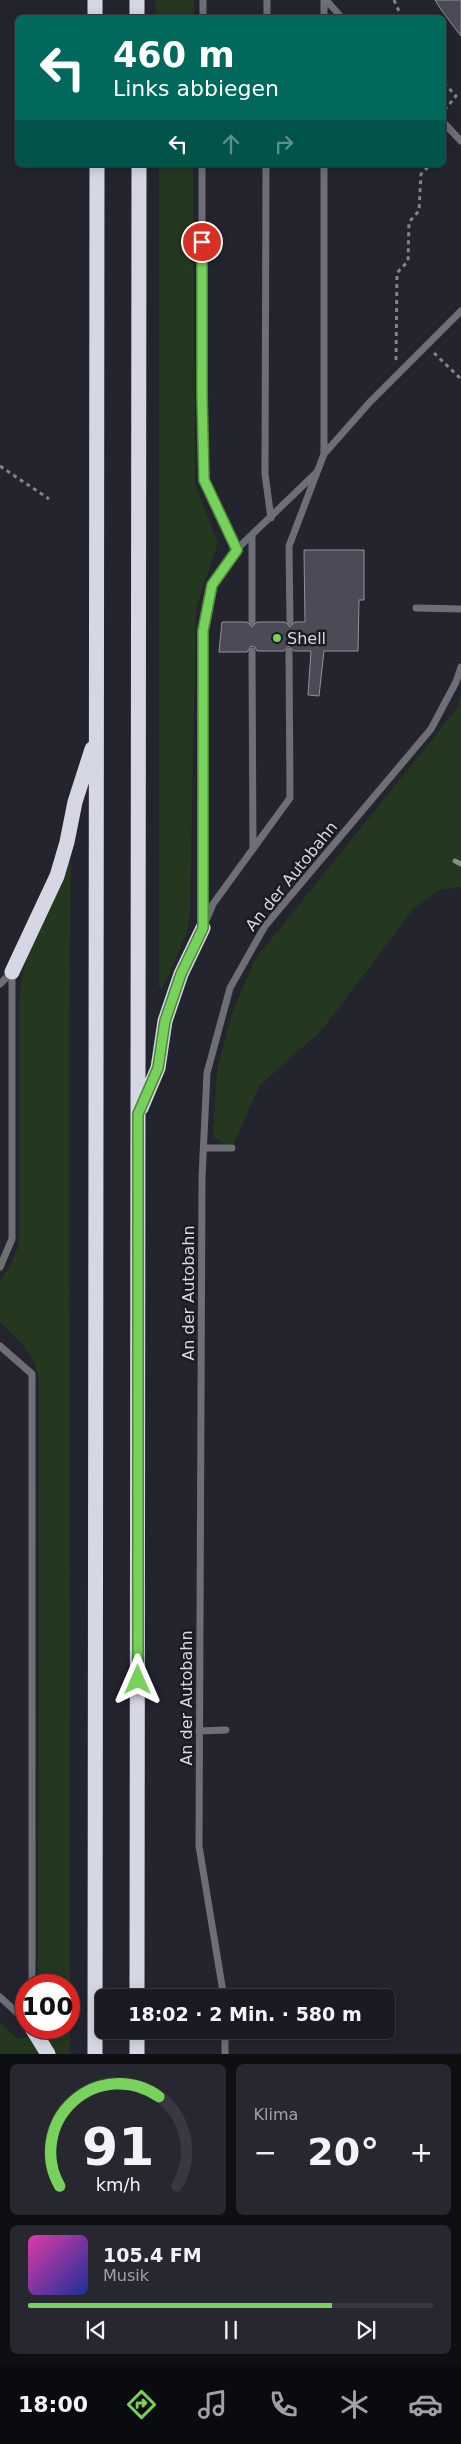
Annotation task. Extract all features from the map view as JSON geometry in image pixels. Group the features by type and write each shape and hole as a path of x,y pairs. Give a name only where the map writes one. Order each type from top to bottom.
{"highway":[{"path":"95,0 96,15"},
{"path":"137,0 137,15"},
{"path":"95,2054 97,167"},
{"path":"137,1989 139,167"},
{"path":"12,972 57,876 67,842 75,802 97,736"},
{"path":"138,1114 158,1068 165,1021 181,974 203,928"},
{"path":"39,2039 48,2054"},
{"path":"137,2039 137,2054"}],"lane":[{"path":"203,0 203,15"},
{"path":"267,0 267,15"},
{"path":"324,15 325,0"},
{"path":"325,0 339,15"},
{"path":"446,125 461,140"},
{"path":"202,167 204,480 237,550"},
{"path":"266,167 266,474 270,518"},
{"path":"324,167 324,454"},
{"path":"290,622 289,546 324,454 396,376 461,311"},
{"path":"203,928 203,631 212,585 237,550 316,473"},
{"path":"252,535 252,622"},
{"path":"416,608 461,609"},
{"path":"203,928 213,904 290,798 289,651"},
{"path":"252,652 252,850"},
{"name":"An der Autobahn","path":"223,1989 199,1846 204,1148 207,1073 230,988 265,926 431,729 456,682 461,667"},
{"path":"0,984 12,972"},
{"path":"0,1267 12,1239 12,972"},
{"path":"204,1148 232,1148"},
{"path":"0,1346 32,1374 32,1974"},
{"path":"199,1731 226,1730"},
{"path":"0,1998 15,2011"},
{"path":"225,2039 225,2054"}],"path":[{"path":"394,0 401,15"},
{"path":"446,84 456,96 446,108"},
{"path":"396,376 397,273 408,261 409,222 419,212 421,174 428,167"},
{"path":"427,345 461,379"},
{"path":"0,466 49,499"}],"green space":[{"path":"155,0 194,0 194,15 156,15"},
{"path":"159,167 193,167 195,484 217,540 217,546 196,608 190,914 187,932 162,990 159,987"},
{"path":"461,696 461,887 439,890 414,908 322,1030 259,1086 232,1148 213,1137 217,1070 232,1013 255,959 455,711"},
{"path":"71,852 69,1032 70,1974 38,1974 39,1380 37,1370 25,1348 0,1322 0,1280 10,1266 19,1245 19,1002 23,972 28,955"},
{"path":"0,2023 15,2036 15,2039 34,2039 41,2054 0,2054"},
{"path":"46,2039 70,2039 70,2054 54,2054"}],"building":[{"path":"435,0 461,0 461,36 446,15"},
{"path":"304,550 364,550 364,600 359,600 358,651 324,651 319,696 308,695 311,651 294,651 288,646 284,651 257,651 255,647 251,646 247,652 219,652 222,622 247,622 252,627 257,622 285,622 290,627 295,622 305,622"}],"waterway":[{"path":"455,861 461,864"}],"place":[{"name":"Shell","path":"277,638"}],"route":[{"path":"138,1680 138,1114 158,1068 165,1021 181,974 203,928 203,631 212,585 237,550 204,480 202,242"}]}
